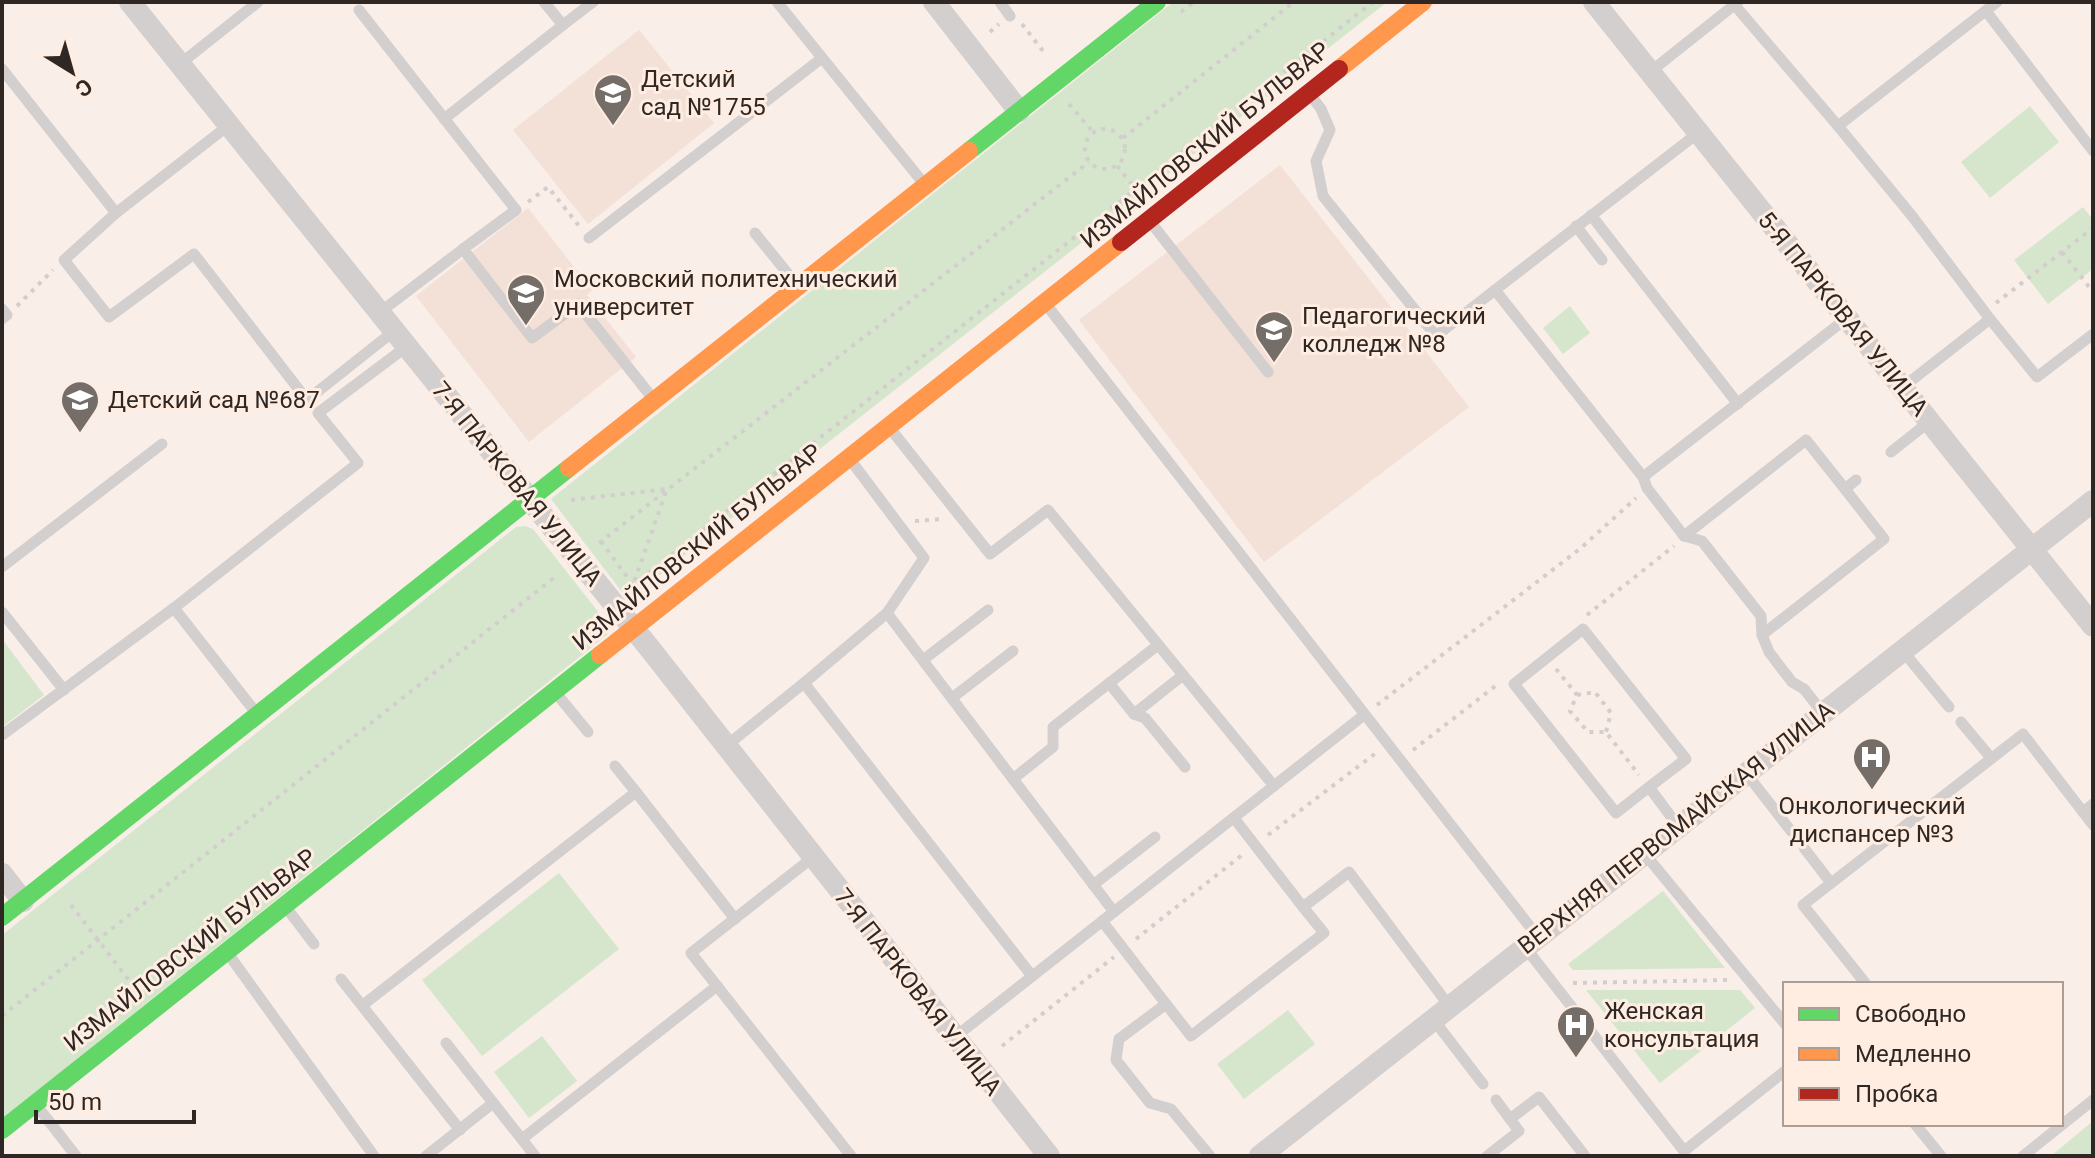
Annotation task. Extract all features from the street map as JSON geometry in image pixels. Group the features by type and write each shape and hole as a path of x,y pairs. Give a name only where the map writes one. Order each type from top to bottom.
{"street":[{"name":"7-Я ПАРКОВАЯ УЛИЦА","path":"130,2 633,628 1049,1156"},
{"path":"934,2 1019,111"},
{"path":"2,917 1157,2"},
{"name":"ИЗМАЙЛОВСКИЙ БУЛЬВАР","path":"2,1130 1423,2"},
{"name":"5-Я ПАРКОВАЯ УЛИЦА","path":"1594,2 2093,626"},
{"name":"ВЕРХНЯЯ ПЕРВОМАЙСКАЯ УЛИЦА","path":"1260,1156 2093,501"},
{"path":"2,874 23,901"}],"lane":[{"path":"180,64 258,2"},
{"path":"544,2 563,25"},
{"path":"444,119 593,2"},
{"path":"777,2 926,186"},
{"path":"1000,2 1010,16"},
{"path":"1838,126 1997,2"},
{"path":"1650,72 1735,3 1912,216 2037,377 2093,334"},
{"path":"359,10 516,210 379,313"},
{"path":"1986,11 2093,151"},
{"path":"589,238 822,58"},
{"path":"2,69 116,213"},
{"path":"1308,93 1321,109 1330,130 1316,161 1323,196 1436,336 1698,133"},
{"path":"229,125 116,213 64,260 109,317 194,254 307,400 400,339"},
{"path":"1591,215 1738,404"},
{"path":"1149,220 1268,372"},
{"path":"1576,226 1602,260"},
{"path":"755,233 798,287"},
{"path":"463,249 532,338 578,304 654,400"},
{"path":"1495,290 1684,536 1702,541 1761,616 1762,635 1769,652 1792,682 1804,689 1823,713"},
{"path":"1045,303 1368,712 1387,745 1532,942 1553,983 1684,1151 1783,1073"},
{"path":"1903,387 1987,315"},
{"path":"1645,482 1847,318"},
{"path":"2,735 174,608 358,463 318,413 400,339"},
{"path":"1891,452 1930,421"},
{"path":"888,426 990,554 1048,510 1274,786"},
{"path":"1684,536 1806,440 1845,489 1884,539 1762,635"},
{"path":"2,567 162,444"},
{"path":"726,746 887,613 924,558 848,457"},
{"path":"1845,489 1856,480"},
{"path":"174,608 257,715"},
{"path":"923,660 988,610"},
{"path":"2,612 64,690"},
{"path":"887,613 1114,912"},
{"path":"1583,629 1686,759 1616,813 1511,680 1547,658 1583,629"},
{"path":"1013,779 1053,747 1053,727 1158,645"},
{"path":"1902,650 1949,707"},
{"path":"952,698 1013,651"},
{"path":"1134,714 1183,675"},
{"path":"804,683 1032,976"},
{"path":"1109,683 1134,714 1145,718 1185,767"},
{"path":"554,691 588,732"},
{"path":"955,1037 1368,712"},
{"path":"1961,722 1991,758"},
{"path":"1864,982 1803,905 2023,734 2093,825"},
{"path":"615,766 735,919"},
{"path":"1746,773 1791,831"},
{"path":"1649,787 1678,826"},
{"path":"363,1005 636,792"},
{"path":"2083,812 2093,804"},
{"path":"1102,921 1191,1036 1324,933 1234,818"},
{"path":"1093,885 1155,837"},
{"path":"1804,848 1831,883"},
{"path":"1644,853 1783,1022"},
{"path":"812,858 691,953 851,1156"},
{"path":"1303,907 1349,872 1441,1013 1483,1084"},
{"path":"285,905 314,944"},
{"path":"226,951 374,1156"},
{"path":"341,979 460,1130"},
{"path":"522,1139 717,986"},
{"path":"1166,1004 1119,1039 1116,1060 1150,1103 1171,1109 1210,1156"},
{"path":"446,1043 535,1156"},
{"path":"1510,1119 1539,1097 1585,1156"},
{"path":"1487,1156 1519,1131 1496,1100"},
{"path":"2063,1124 2093,1100"},
{"path":"426,1156 493,1103"},
{"path":"35,1104 76,1156"},
{"path":"1917,1126 1941,1156"},
{"path":"2023,1156 2060,1126"}],"path":[{"path":"1123,138 1294,2"},
{"path":"632,586 1373,2"},
{"path":"1010,16 1014,13 1043,51"},
{"path":"1067,102 1093,132"},
{"path":"1104,129 1115,131 1123,138 1126,148 1124,158 1117,166 1107,170 1089,162 1085,151 1086,141 1093,132 1104,129"},
{"path":"632,586 628,575 600,542 1089,162"},
{"path":"1117,166 1135,188"},
{"path":"516,210 548,187 589,238"},
{"path":"1987,315 2093,228"},
{"path":"2062,252 2093,292"},
{"path":"4,315 64,260"},
{"path":"1368,712 1581,548 1645,482"},
{"path":"632,586 667,489"},
{"path":"565,500 667,489"},
{"path":"897,522 962,518"},
{"path":"1639,574 1662,557"},
{"path":"2,1016 555,577"},
{"path":"1547,658 1577,695"},
{"path":"1577,695 1595,692 1611,713 1606,732"},
{"path":"1577,695 1570,711 1588,732 1606,732"},
{"path":"1606,732 1649,787"},
{"path":"1002,1046 1255,845 1387,745"},
{"path":"71,905 140,995"},
{"path":"1553,983 1747,979"}],"shaded area":[{"name":"Детский сад №1755","path":"639,30 714,123 588,224 513,130"},
{"name":"Педагогический колледж №8","path":"1280,165 1469,407 1264,562 1079,320"},
{"name":"Московский политехнический университет","path":"528,208 592,290 587,295 636,357 529,442 416,296"}],"green space":[{"path":"1173,2 1387,2 628,600 551,499"},
{"path":"2030,106 2059,142 1990,198 1961,162"},
{"path":"2083,207 2093,220 2093,269 2048,304 2014,260"},
{"path":"1570,306 1590,333 1563,354 1543,328"},
{"path":"516,527 533,529 607,623 608,634 2,1119 2,935"},
{"path":"2,639 44,695 2,727"},
{"path":"559,873 619,949 482,1056 422,980"},
{"path":"1663,891 1725,968 1573,970 1568,964"},
{"path":"1586,990 1740,990 1755,1008 1660,1083"},
{"path":"1288,1010 1315,1044 1244,1099 1217,1064"},
{"path":"542,1036 577,1081 529,1118 494,1072"},
{"path":"2093,1121 2093,1156 2051,1156"}],"traffic: fast":[{"path":"969,151 1157,2"},
{"path":"2,917 569,468"},
{"path":"2,1130 600,655"}],"traffic: slow":[{"path":"1339,69 1423,2"},
{"path":"569,468 969,151"},
{"path":"600,655 1121,242"}],"traffic: jam":[{"path":"1121,242 1339,69"}],"place":[{"name":"Детский сад №1755","path":"613,127"},
{"name":"Московский политехнический университет","path":"526,327"},
{"name":"Педагогический колледж №8","path":"1274,364"},
{"name":"Детский сад №687","path":"80,434"},
{"name":"Онкологический диспансер №3","path":"1872,791"},
{"name":"Женская консультация","path":"1576,1059"}]}
